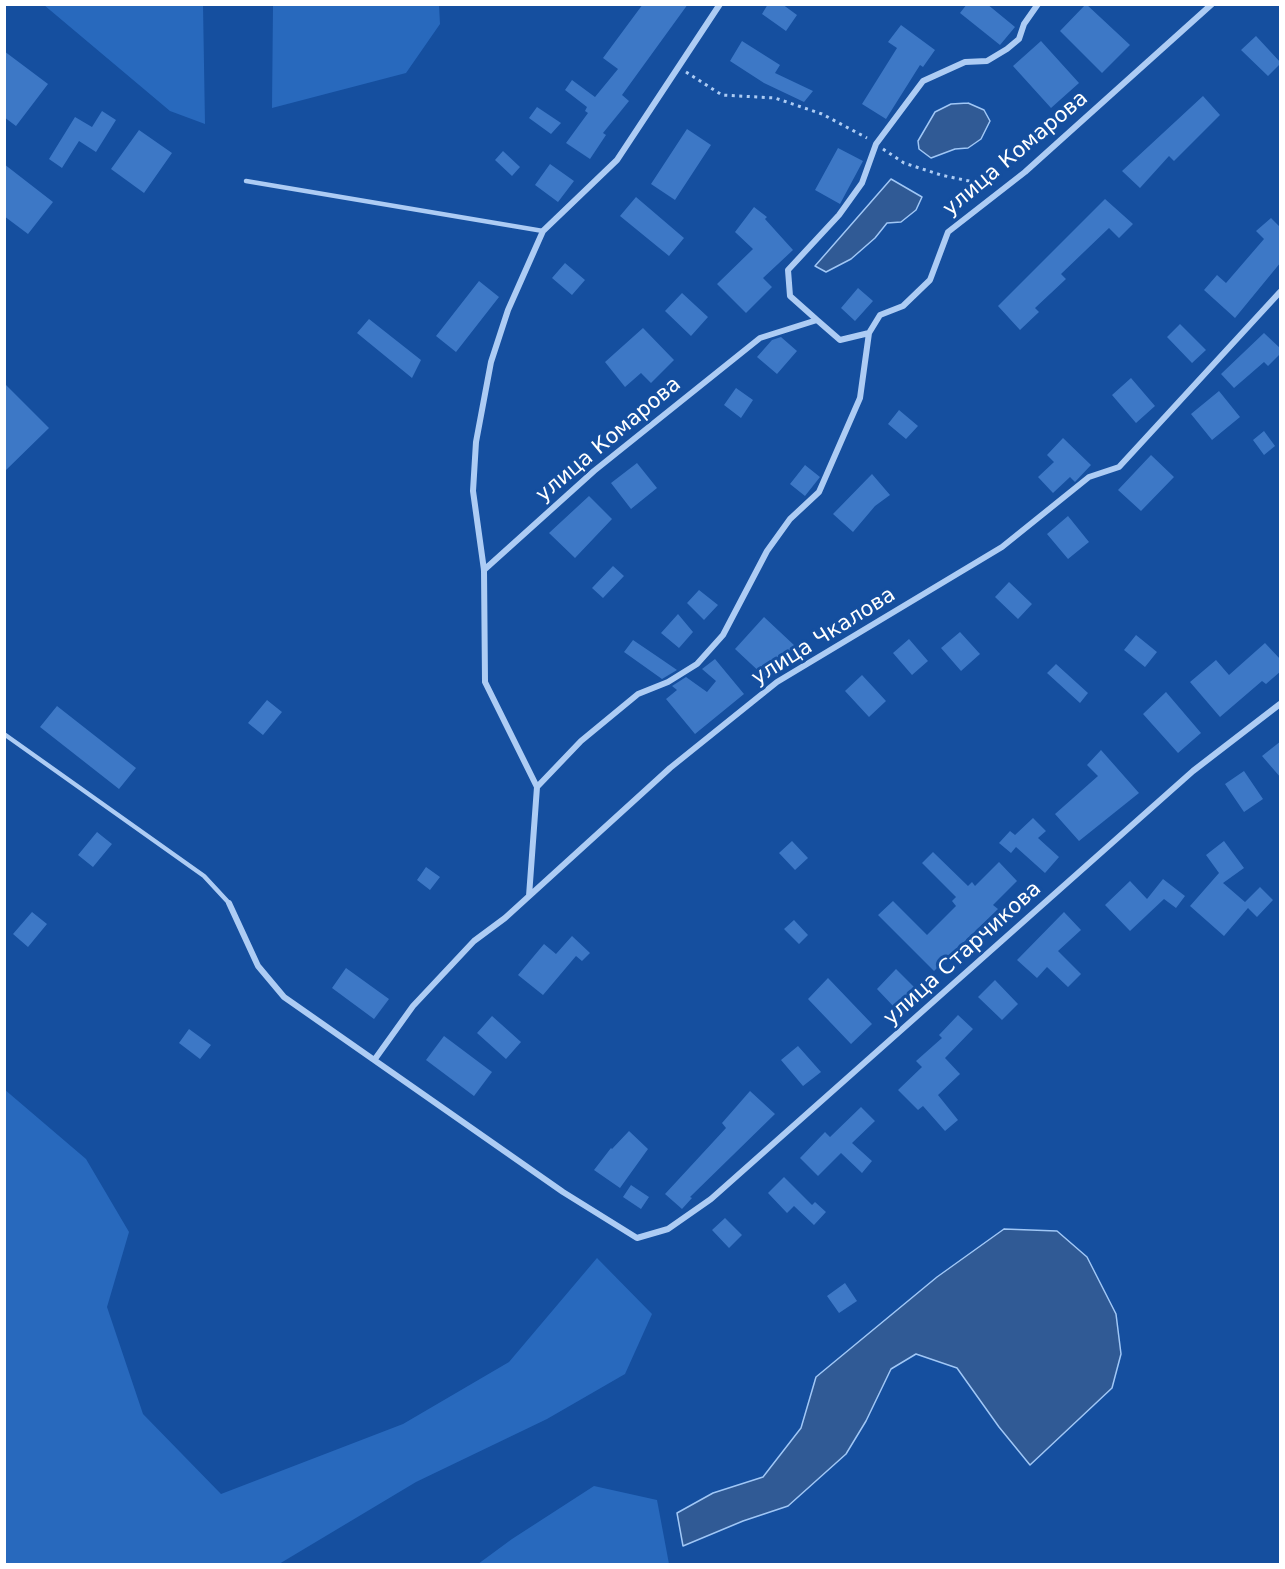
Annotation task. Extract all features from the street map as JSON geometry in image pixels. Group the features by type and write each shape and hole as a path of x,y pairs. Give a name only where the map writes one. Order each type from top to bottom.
{"street":[{"path":"529,897 537,787 485,682 484,570 473,491 476,442 491,362 508,310 543,231 617,160 720,4"},
{"path":"537,787 581,741 639,694 668,682 698,664 723,635 767,551 790,519 819,492 860,398 868,333 840,340 790,296 788,270 839,215 862,183 876,144 923,81 965,62 987,61 1007,49 1019,39 1024,24 1038,4"},
{"name":"улица Комарова","path":"868,333 879,315 903,306 930,280 948,232 1003,188 1212,4"},
{"name":"улица Чкалова","path":"375,1059 413,1006 474,941 529,897 670,768 777,682 1002,547 1089,477 1119,466 1281,292"},
{"name":"улица Комарова","path":"484,570 594,471 760,338 817,320"},
{"name":"улица Старчикова","path":"375,1059 562,1192 637,1239 668,1229 711,1200 1193,771 1281,704"},
{"path":"229,903 258,966 284,998 375,1059"}],"lane":[{"path":"246,181 543,231"},
{"path":"4,734 204,876 229,903"}],"path":[{"path":"679,68 722,95 775,98 822,114 876,144 904,163 941,175 1003,188"}],"shaded area":[{"path":"44,5 203,5 205,124 170,111"},
{"path":"273,5 439,5 440,24 406,73 272,108"},
{"path":"968,103 984,110 990,121 981,139 968,148 955,149 931,158 919,149 918,141 935,112 951,104"},
{"path":"891,179 922,197 916,210 901,222 887,223 875,238 851,259 826,272 815,266"},
{"path":"4,1089 86,1159 129,1232 107,1307 143,1414 221,1494 403,1424 509,1362 597,1258 652,1314 625,1374 547,1419 416,1482 279,1564 5,1564"},
{"path":"1004,1229 1057,1231 1087,1257 1116,1314 1121,1354 1112,1388 1030,1465 999,1427 957,1368 916,1354 891,1369 866,1421 846,1454 788,1506 743,1521 683,1546 677,1513 713,1493 763,1477 801,1428 816,1377 937,1277"},
{"path":"594,1486 657,1500 669,1564 478,1564 512,1539"}],"building":[{"path":"643,4 688,4 622,95 629,101 603,133 606,135 590,159 566,143 588,113 585,111 587,107 565,90 572,80 595,97 618,69 603,58"},
{"path":"768,4 782,4 797,15 786,31 762,14"},
{"path":"967,4 987,4 1015,27 1000,45 960,13"},
{"path":"1086,4 1130,45 1102,73 1060,31"},
{"path":"901,25 935,50 923,67 920,65 886,119 862,104 897,48 888,42"},
{"path":"1256,36 1281,63 1268,76 1241,50"},
{"path":"742,41 780,65 775,73 813,91 804,102 764,83 730,61"},
{"path":"1041,41 1079,83 1051,108 1013,66"},
{"path":"4,51 48,84 16,126 4,117"},
{"path":"1203,96 1220,115 1174,161 1169,156 1140,188 1122,171"},
{"path":"537,107 561,123 551,134 529,118"},
{"path":"102,111 116,120 96,152 79,141 62,168 49,159 75,117 92,127"},
{"path":"687,129 711,145 675,200 651,184"},
{"path":"139,130 172,153 144,193 111,169"},
{"path":"838,148 863,161 840,204 815,190"},
{"path":"503,151 520,167 512,176 495,160"},
{"path":"4,164 53,202 28,234 4,216"},
{"path":"550,164 574,181 558,202 535,185"},
{"path":"636,197 684,238 669,256 620,216"},
{"path":"1105,199 1133,224 1119,238 1109,228 1061,274 1066,279 1035,308 1039,312 1020,330 998,306"},
{"path":"754,207 767,217 765,219 793,250 763,278 772,287 746,313 717,284 753,249 735,232"},
{"path":"1271,218 1281,228 1281,262 1235,318 1204,290 1217,275 1226,283 1264,239 1256,231"},
{"path":"565,263 585,280 572,295 552,278"},
{"path":"479,281 499,297 456,352 436,336"},
{"path":"858,288 873,301 855,321 841,308"},
{"path":"682,293 708,317 691,336 665,311"},
{"path":"369,319 421,360 412,378 357,333"},
{"path":"1180,324 1206,350 1192,363 1167,337"},
{"path":"643,328 674,360 651,383 641,373 625,387 605,362"},
{"path":"1264,333 1281,349 1281,353 1268,366 1264,362 1234,388 1221,374"},
{"path":"781,337 797,351 777,374 757,357 772,340"},
{"path":"1131,378 1155,406 1136,423 1112,395"},
{"path":"4,383 49,428 4,472"},
{"path":"736,388 753,400 741,418 724,405"},
{"path":"1219,391 1240,417 1212,440 1191,414"},
{"path":"899,410 918,426 906,439 888,424"},
{"path":"1264,431 1275,446 1264,455 1253,440"},
{"path":"1063,438 1091,465 1075,482 1070,477 1053,493 1038,477 1054,462 1047,455"},
{"path":"1151,455 1174,477 1141,511 1118,490"},
{"path":"637,463 657,488 631,509 611,483"},
{"path":"805,465 820,477 805,496 790,484"},
{"path":"872,474 890,495 875,506 853,532 833,514"},
{"path":"589,496 612,519 575,558 549,533"},
{"path":"1068,516 1089,542 1068,559 1047,534"},
{"path":"613,566 624,576 603,598 592,588"},
{"path":"1009,582 1032,604 1018,619 995,597"},
{"path":"699,590 718,605 704,620 687,603"},
{"path":"678,614 693,632 679,648 661,633"},
{"path":"764,617 795,646 765,677 735,649"},
{"path":"960,632 980,654 961,671 941,648"},
{"path":"1136,635 1157,652 1145,667 1124,650"},
{"path":"909,639 928,661 912,675 893,653"},
{"path":"633,640 677,670 662,679 624,652"},
{"path":"1265,643 1281,660 1281,671 1266,684 1262,681 1220,717 1190,682 1216,660 1229,675"},
{"path":"715,659 744,694 695,734 666,699 677,690 672,686 686,677 707,692 716,681 702,669"},
{"path":"1056,664 1088,693 1080,703 1047,673"},
{"path":"862,675 886,701 869,717 845,691"},
{"path":"1166,692 1201,733 1178,753 1143,714"},
{"path":"267,700 282,712 263,735 248,723"},
{"path":"57,706 136,768 119,789 40,727"},
{"path":"1281,741 1281,778 1262,756"},
{"path":"1101,750 1139,793 1079,841 1055,814 1098,776 1087,765"},
{"path":"1244,771 1263,799 1244,812 1225,784"},
{"path":"1033,818 1046,831 1038,838 1059,857 1045,873 1016,847 1011,853 999,843 1010,831 1015,835"},
{"path":"97,832 112,844 93,867 78,855"},
{"path":"792,841 808,858 795,870 779,853"},
{"path":"1224,841 1244,868 1223,883 1245,902 1260,887 1273,900 1257,917 1248,908 1224,936 1190,906 1219,873 1206,855"},
{"path":"933,852 968,886 972,882 975,886 999,862 1017,881 993,905 998,909 934,971 878,915 893,901 927,935 956,906 952,901 956,897 922,863"},
{"path":"426,867 440,877 430,890 417,880"},
{"path":"1163,879 1185,896 1176,908 1164,899 1130,931 1105,905 1130,881 1147,899"},
{"path":"32,912 47,924 28,947 13,934"},
{"path":"1064,912 1081,930 1058,951 1081,974 1068,987 1047,967 1037,978 1017,960"},
{"path":"794,920 808,935 799,944 784,929"},
{"path":"572,936 590,953 582,961 576,956 543,995 518,975 544,944 556,954"},
{"path":"346,968 389,999 374,1019 332,988"},
{"path":"896,969 915,988 895,1008 877,989"},
{"path":"828,978 872,1024 851,1044 808,999"},
{"path":"995,980 1018,1004 1002,1020 978,997"},
{"path":"958,1015 973,1029 945,1058 960,1074 938,1095 958,1120 945,1131 923,1106 918,1110 898,1090 922,1067 916,1061 942,1038 939,1035"},
{"path":"492,1016 521,1042 506,1059 477,1033"},
{"path":"189,1029 211,1045 200,1059 179,1043"},
{"path":"444,1036 492,1072 474,1096 426,1060"},
{"path":"798,1046 821,1072 803,1086 781,1060"},
{"path":"750,1091 775,1114 690,1197 692,1198 682,1209 665,1194 726,1128 722,1123"},
{"path":"861,1107 875,1121 852,1143 872,1161 862,1173 841,1153 818,1176 800,1158 825,1132 830,1137"},
{"path":"629,1131 648,1149 620,1188 594,1170 611,1148"},
{"path":"784,1177 812,1205 815,1202 826,1212 814,1225 794,1206 787,1213 768,1193"},
{"path":"631,1185 649,1197 641,1209 623,1197"},
{"path":"725,1218 742,1235 729,1248 712,1230"},
{"path":"845,1283 857,1301 839,1313 827,1296"}]}
